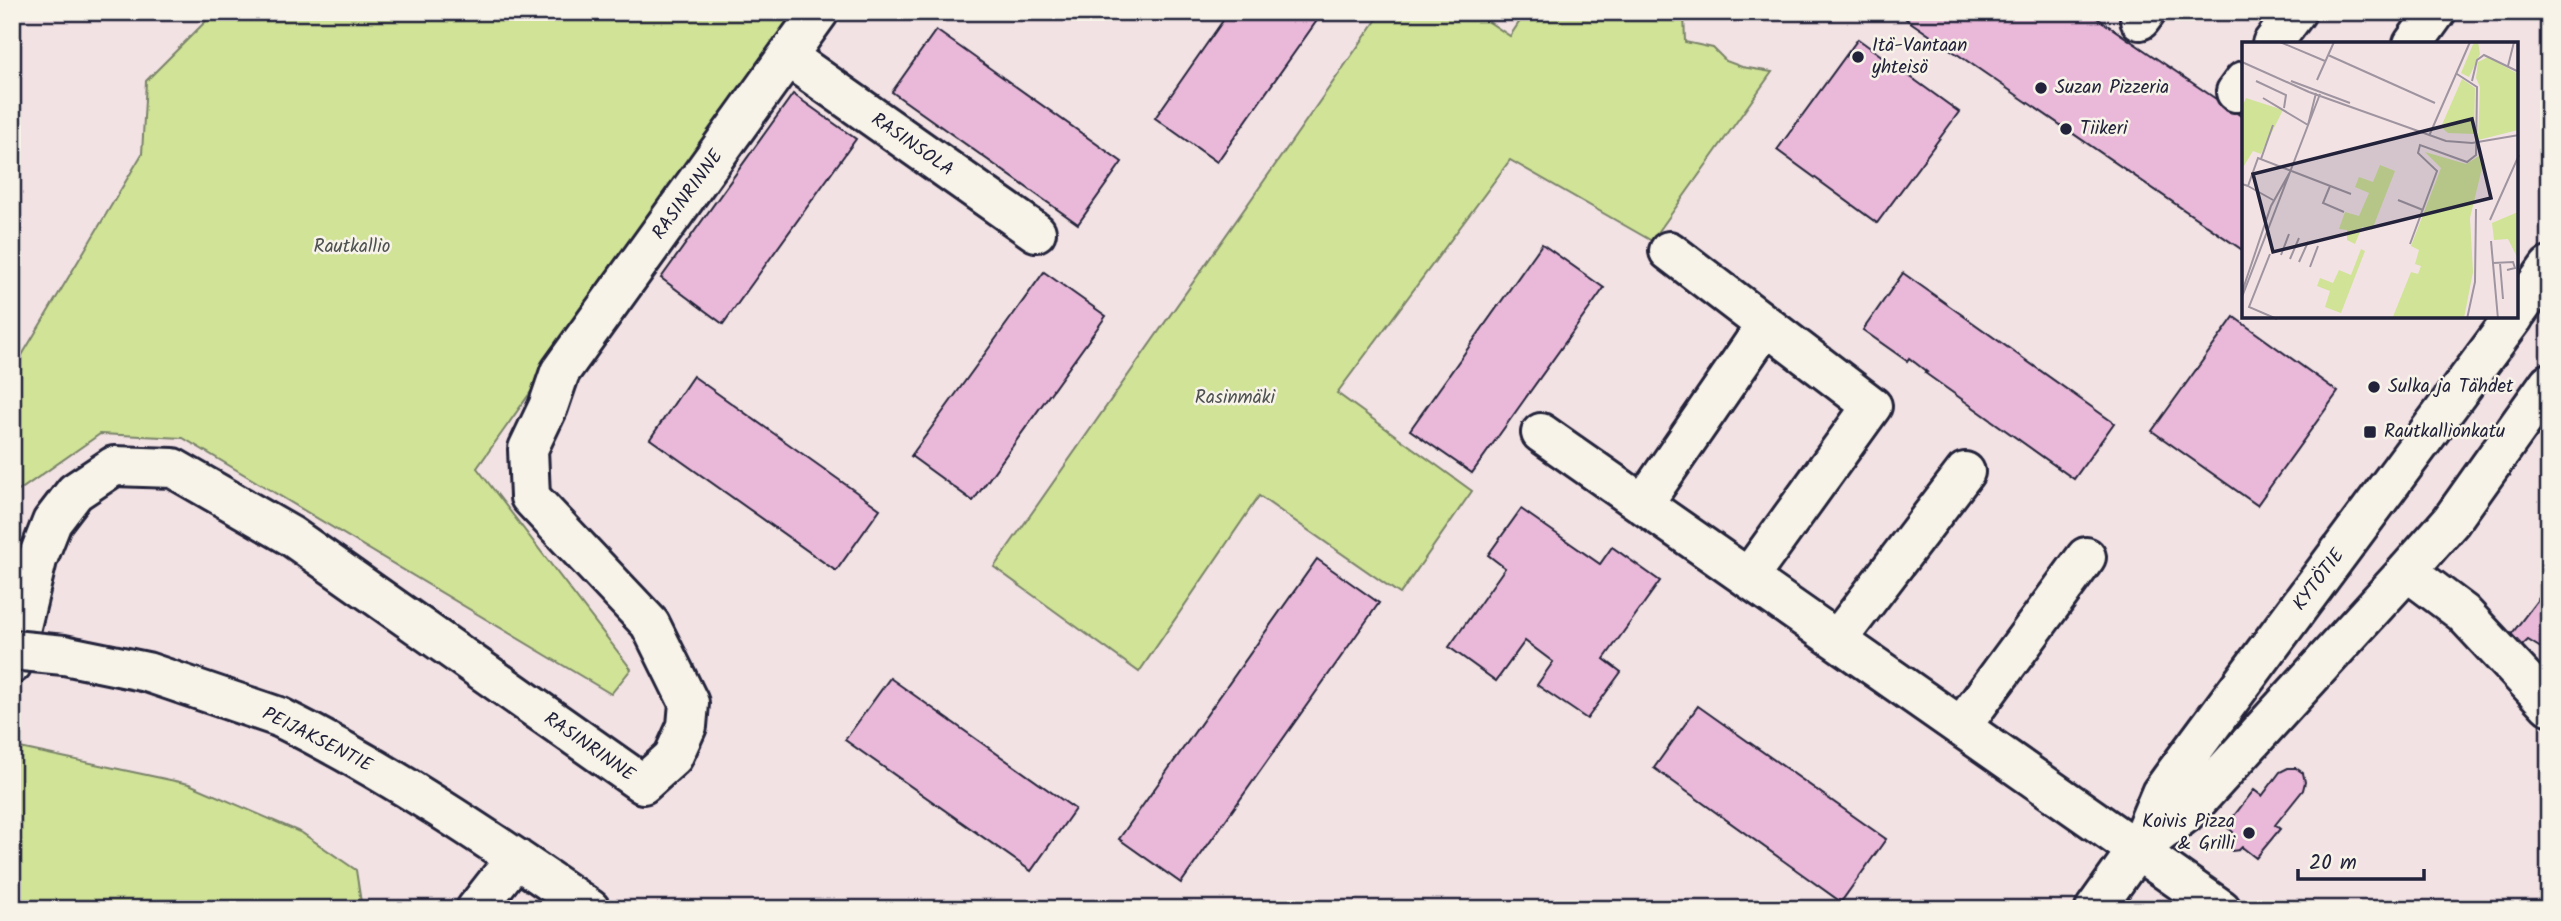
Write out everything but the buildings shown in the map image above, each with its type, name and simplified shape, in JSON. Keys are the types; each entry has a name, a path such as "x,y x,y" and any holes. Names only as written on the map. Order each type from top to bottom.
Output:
{"street":[{"name":"RASINRINNE","path":"12,664 37,560 52,522 75,492 114,466 173,468 290,536 643,785 673,757 687,726 689,703 650,624 530,497 528,449 560,372 819,12"},
{"path":"2274,42 2296,12"},
{"path":"2414,42 2436,12"},
{"name":"RASINSOLA","path":"788,57 1035,232"},
{"path":"1669,251 1872,406 1748,578"},
{"path":"2519,309 2549,267"},
{"name":"KYTÖTIE","path":"2095,909 2137,850 2161,793 2513,318"},
{"path":"1643,505 1766,325"},
{"name":"KYTÖTIE","path":"2137,850 2187,812 2407,571 2451,521 2549,383"},
{"path":"1541,433 2221,909"},
{"path":"1836,640 1965,472"},
{"path":"1961,727 2086,557"},
{"path":"2407,571 2463,613 2549,705"},
{"name":"PEIJAKSENTIE","path":"12,650 64,654 147,672 279,717 342,748 516,858 590,909"},
{"path":"476,909 516,858"}],"green space":[{"name":"Rautkallio","path":"215,12 800,12 477,468 631,669 611,694 183,438 100,434 17,492 12,485 12,372 142,154 146,81"},
{"name":"Rasinmäki","path":"1382,12 1474,12 1510,36 1526,12 1684,12 1685,42 1713,48 1726,61 1742,67 1772,72 1652,241 1510,160 1337,393 1472,491 1400,594 1259,496 1139,672 994,567"},
{"path":"20,748 189,784 302,833 356,870 362,909 12,909 12,777"}],"place":[{"name":"Itä-Vantaan yhteisö","path":"1858,57"},
{"name":"Suzan Pizzeria","path":"2041,88"},
{"name":"Tiikeri","path":"2066,129"},
{"name":"Sulka ja Tähdet","path":"2374,387"},
{"name":"Rautkallionkatu","path":"2370,432"},
{"name":"Koivis Pizza & Grilli","path":"2249,833"}]}
